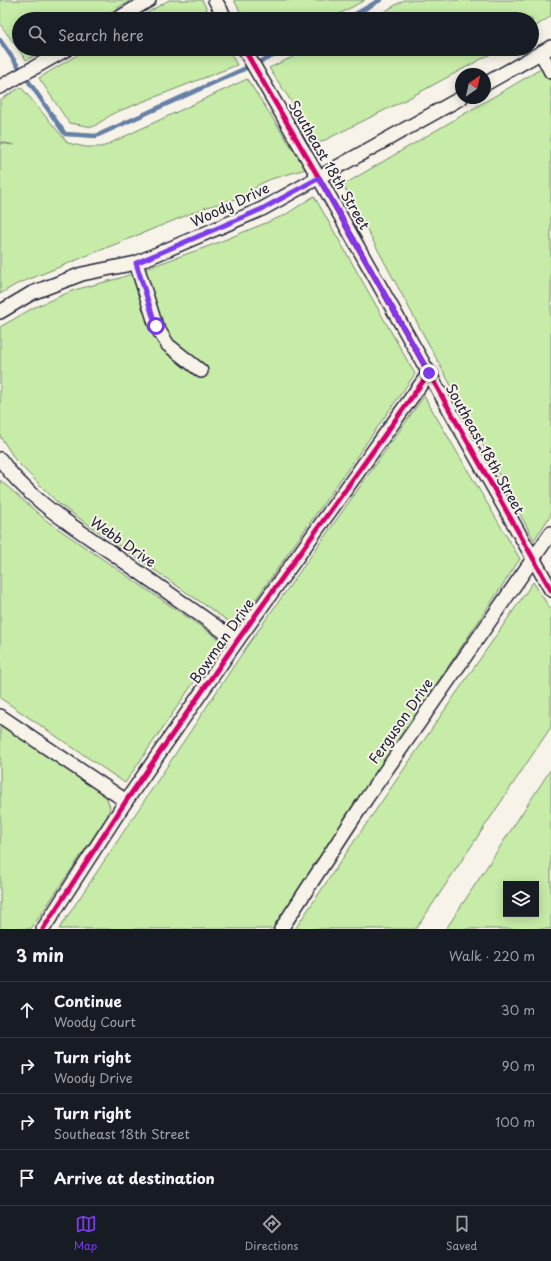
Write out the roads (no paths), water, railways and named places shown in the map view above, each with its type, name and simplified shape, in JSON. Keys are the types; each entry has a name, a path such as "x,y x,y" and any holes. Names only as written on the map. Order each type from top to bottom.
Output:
{"street":[{"path":"129,12 149,0"},
{"path":"215,0 222,12"},
{"path":"546,50 551,72"},
{"path":"0,87 54,56"},
{"name":"Southeast 18th Street","path":"248,56 319,178 551,590"},
{"path":"491,81 535,56"},
{"name":"Woody Drive","path":"0,312 32,293 82,274 136,263 262,209 455,101"},
{"path":"136,263 156,326 168,345 201,371"},
{"name":"Bowman Drive","path":"43,929 126,801 237,641 429,373"},
{"name":"Webb Drive","path":"0,459 9,473 62,519 237,641"},
{"name":"Ferguson Drive","path":"281,929 366,799 534,560 551,533"},
{"path":"0,716 126,801"}],"waterway":[{"path":"359,12 380,0"},
{"path":"0,40 65,134 96,136 273,56"}]}
